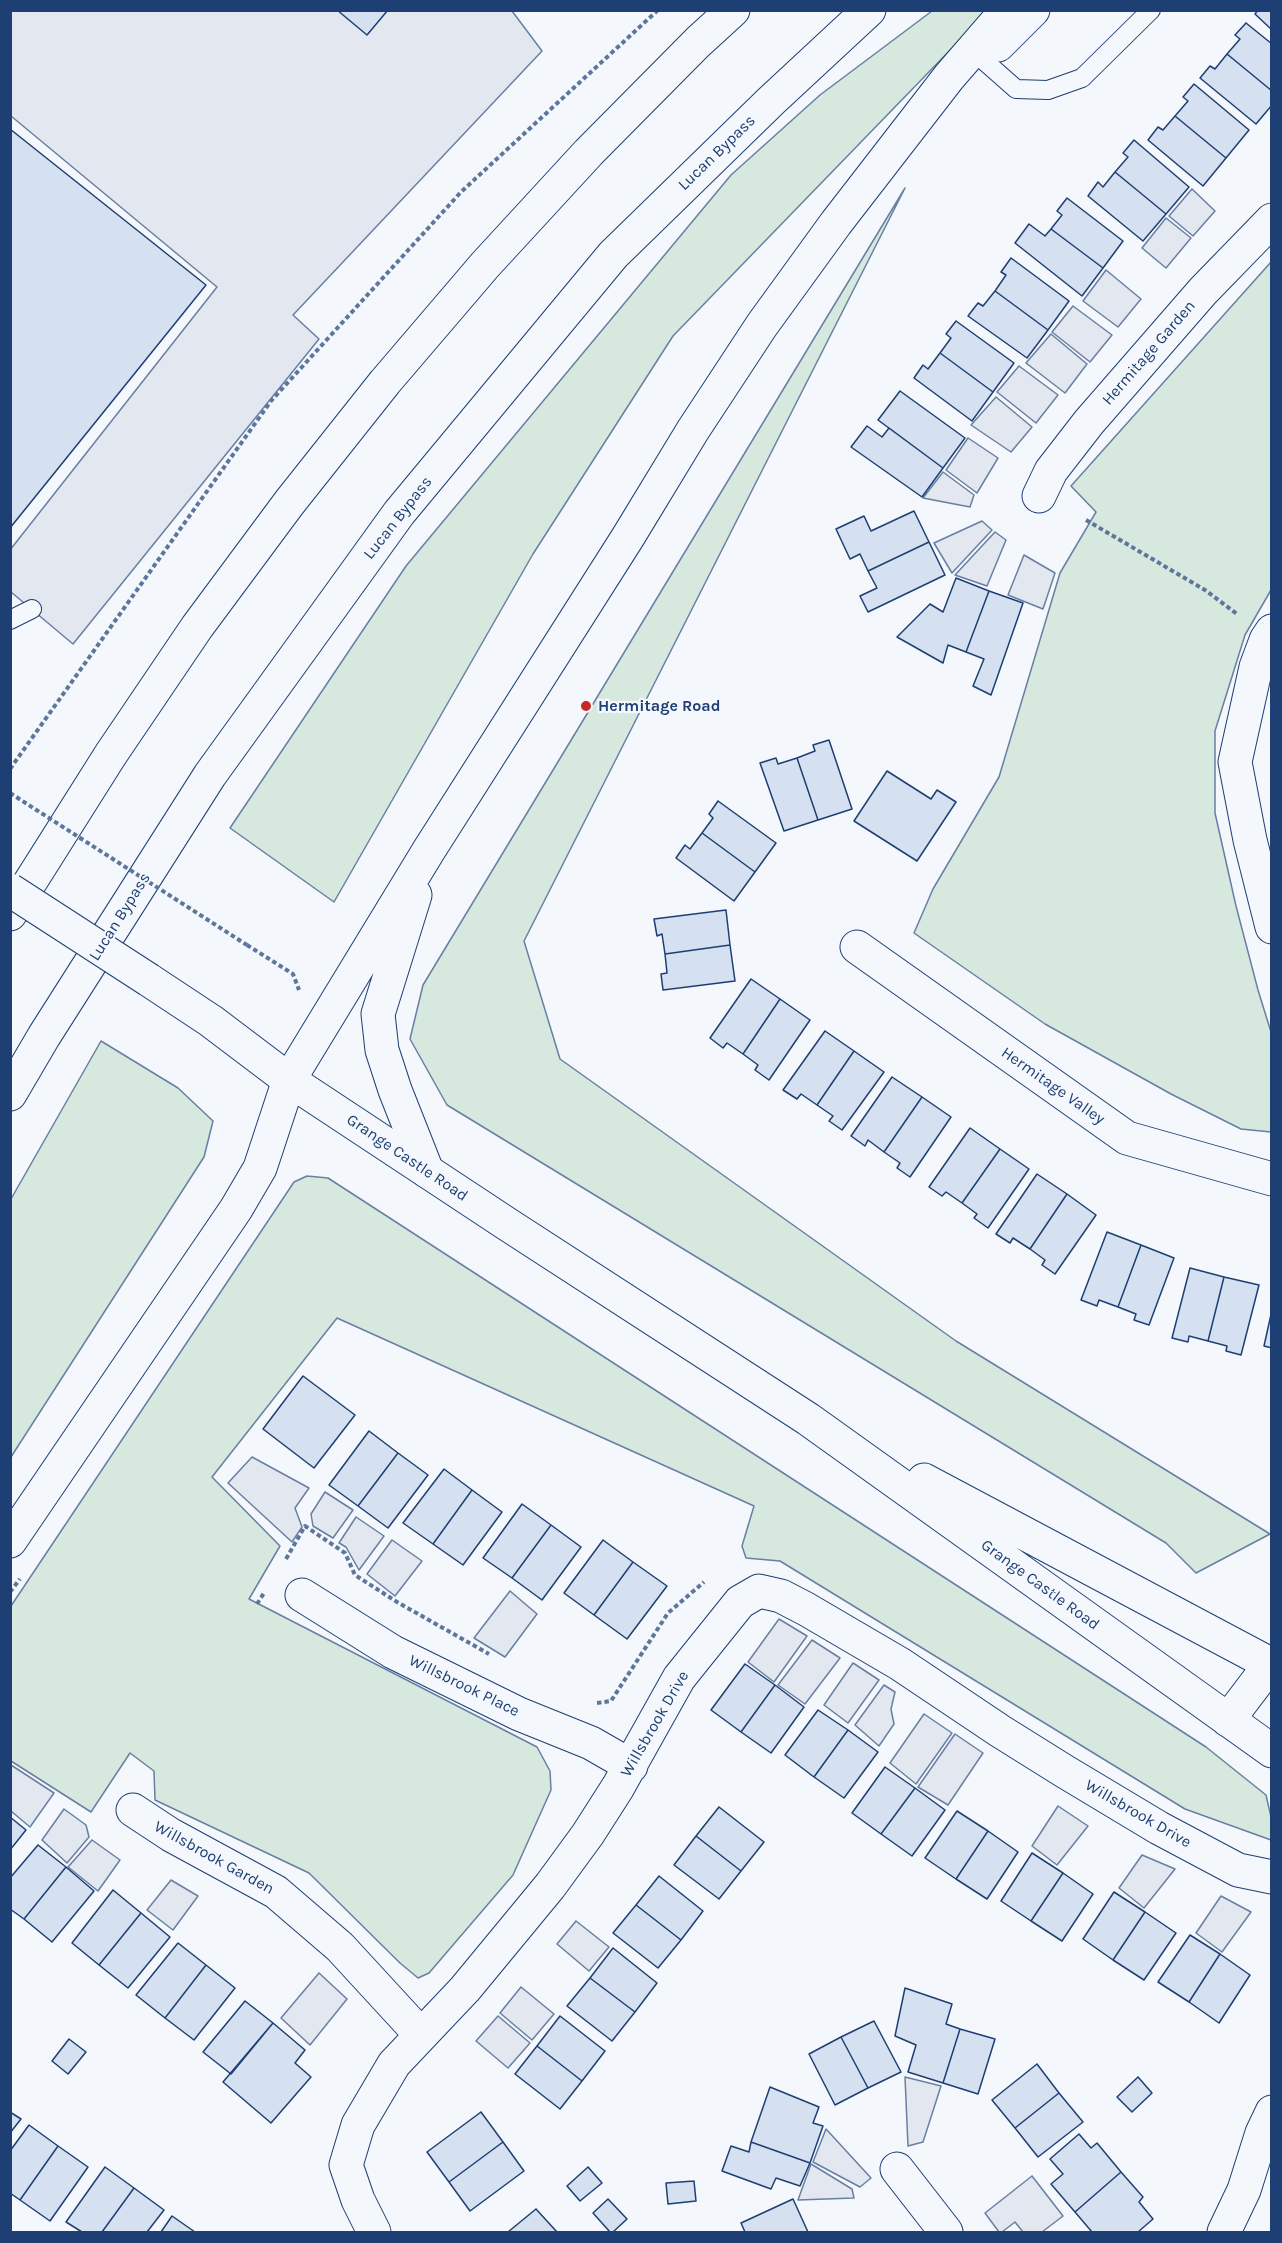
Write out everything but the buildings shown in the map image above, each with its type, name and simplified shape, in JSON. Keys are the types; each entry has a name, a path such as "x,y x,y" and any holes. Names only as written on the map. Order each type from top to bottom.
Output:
{"main road":[{"path":"10,914 111,754 197,627 289,503 370,401 485,265 589,152 733,10"},
{"name":"Lucan Bypass","path":"10,1094 44,1036 210,775 399,513 613,255 771,100 869,10"},
{"path":"10,1541 236,1209 260,1168 289,1080 429,850 628,537 693,430 756,335 836,223 949,77 1007,10"},
{"path":"913,123 1033,10"},
{"name":"Hermitage Garden","path":"1039,496 1051,471 1089,422 1203,291 1272,220"},
{"path":"1272,632 1266,640 1256,667 1235,762 1250,840 1272,927"},
{"path":"427,1171 382,1050 378,1014 429,850"},
{"name":"Grange Castle Road","path":"10,890 211,1021 289,1080 808,1419 1272,1750"},
{"name":"Hermitage Valley","path":"857,947 1127,1138 1272,1179"},
{"name":"Grange Castle Road","path":"808,1419 1271,1664"},
{"name":"Willsbrook Drive","path":"374,2232 358,2200 346,2165 358,2125 394,2064 465,1989 549,1886 588,1834 632,1766 679,1678 740,1602 759,1591 781,1596 900,1664 1064,1772 1152,1823 1238,1870 1272,1877"},
{"name":"Willsbrook Place","path":"302,1595 393,1652 519,1714 591,1743 632,1766"},
{"path":"1228,1720 1271,1664"},
{"name":"Willsbrook Garden","path":"133,1810 171,1835 276,1892 340,1947 421,2036"},
{"path":"1224,2232 1244,2190 1262,2133 1272,2112"},
{"path":"897,2169 946,2232"}],"lane":[{"path":"982,59 1016,89 1048,90 1082,78 1151,10"},
{"path":"10,620 32,609"}],"path":[{"path":"10,769 271,401 461,192 658,10"},
{"path":"1086,520 1205,590 1233,609 1240,617"},
{"path":"10,793 293,974"},
{"path":"283,1564 305,1526 345,1553 355,1575 397,1602 492,1655"},
{"path":"592,1704 611,1701 668,1613 711,1576"},
{"path":"257,1604 270,1584"}],"shaded area":[{"path":"11,11 512,11 542,51 293,315 319,339 73,644 11,592 10,550 217,287 11,116"},
{"path":"932,11 988,11 673,336 533,554 334,902 230,828 406,566 731,175 820,95"},
{"path":"905,188 524,941 560,1059 956,1341 1270,1534 1196,1573 1166,1543 447,1105 410,1039 423,985"},
{"path":"1192,189 1215,211 1193,236 1169,216"},
{"path":"1166,218 1191,238 1166,268 1142,248"},
{"path":"1271,262 1271,590 1245,635 1215,731 1215,813 1236,906 1271,1032 1271,1132 1241,1129 1171,1094 1045,1024 914,933 933,889 999,777 1060,573 1096,512 1071,486"},
{"path":"1106,270 1141,299 1118,327 1083,301"},
{"path":"1073,306 1112,335 1090,362 1052,332"},
{"path":"1051,334 1087,364 1065,393 1026,363"},
{"path":"1019,366 1058,395 1036,423 997,392"},
{"path":"996,397 1032,427 1011,452 971,425"},
{"path":"968,438 998,458 977,493 946,470"},
{"path":"943,472 974,495 970,507 923,498"},
{"path":"982,521 992,530 952,573 934,543"},
{"path":"995,532 1006,540 987,586 955,575"},
{"path":"1024,555 1055,573 1043,609 1008,595"},
{"path":"101,1041 178,1088 213,1121 204,1157 11,1457 11,1199"},
{"path":"307,1176 328,1178 1206,1747 1266,1795 1271,1817 1271,1840 1185,1809 780,1561 746,1558 742,1546 754,1506 337,1318 212,1477 280,1546 249,1599 537,1747 550,1771 551,1790 513,1875 429,1973 418,1978 309,1873 155,1800 154,1771 130,1753 91,1812 11,1761 11,1606 294,1182"},
{"path":"252,1457 309,1488 295,1508 302,1527 292,1542 228,1483"},
{"path":"325,1492 353,1510 333,1538 313,1526 311,1514"},
{"path":"356,1517 384,1536 359,1570 346,1547 339,1543"},
{"path":"392,1540 422,1561 395,1596 367,1574"},
{"path":"510,1591 537,1614 505,1657 474,1638"},
{"path":"779,1619 807,1636 774,1682 748,1662"},
{"path":"812,1640 840,1658 805,1704 778,1685"},
{"path":"853,1663 879,1680 848,1723 824,1705"},
{"path":"884,1685 895,1692 891,1709 894,1724 879,1746 855,1725"},
{"path":"924,1714 952,1733 916,1784 890,1763"},
{"path":"955,1734 983,1753 948,1805 918,1787"},
{"path":"11,1765 54,1793 30,1827 11,1811"},
{"path":"1058,1806 1088,1826 1057,1865 1032,1846"},
{"path":"64,1809 86,1825 89,1837 67,1863 42,1840"},
{"path":"92,1840 120,1860 98,1891 68,1867"},
{"path":"1142,1855 1175,1869 1144,1908 1119,1888"},
{"path":"171,1880 198,1896 173,1930 147,1910"},
{"path":"1221,1896 1251,1912 1222,1952 1196,1933"},
{"path":"576,1921 609,1947 589,1971 557,1944"},
{"path":"319,1973 347,1999 310,2045 281,2018"},
{"path":"521,1987 554,2014 532,2040 500,2013"},
{"path":"498,2016 530,2043 508,2068 476,2041"},
{"path":"905,2077 941,2086 923,2142 908,2146"},
{"path":"826,2129 871,2178 860,2187 813,2162"},
{"path":"811,2164 852,2189 854,2198 798,2200"},
{"path":"1032,2176 1063,2216 1042,2232 1023,2232 1015,2222 999,2232 985,2213"}],"place":[{"name":"Hermitage Road","path":"586,706"}]}
